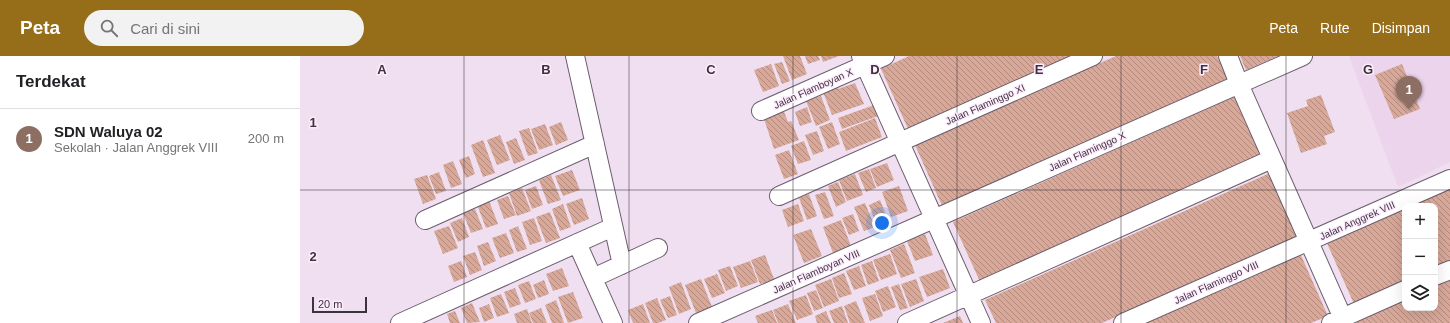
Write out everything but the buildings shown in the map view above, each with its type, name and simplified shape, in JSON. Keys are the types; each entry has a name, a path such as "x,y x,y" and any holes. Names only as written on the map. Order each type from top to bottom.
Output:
{"street":[{"path":"575,56 622,265"},
{"name":"Jalan Flamboyan X","path":"761,111 863,60 885,56"},
{"name":"Jalan Flaminggo XI","path":"779,196 1093,56"},
{"path":"1228,56 1309,241 1339,321 1402,291"},
{"name":"Jalan Flaminggo X","path":"934,219 1303,56"},
{"path":"863,60 981,323"},
{"path":"425,220 595,144"},
{"path":"907,323 1272,159"},
{"name":"Jalan Anggrek VIII","path":"1309,241 1450,179"},
{"name":"Jalan Flamboyan VIII","path":"698,323 934,219"},
{"path":"400,323 614,227"},
{"name":"Jalan Flaminggo VIII","path":"1123,323 1309,241"},
{"path":"577,243 593,278 610,322"},
{"path":"593,278 658,248"},
{"path":"1438,275 1450,270"}],"shaded area":[{"path":"1349,56 1450,56 1450,162 1398,187"}],"place":[{"name":"SDN Waluya 02","path":"1409,109"}]}
